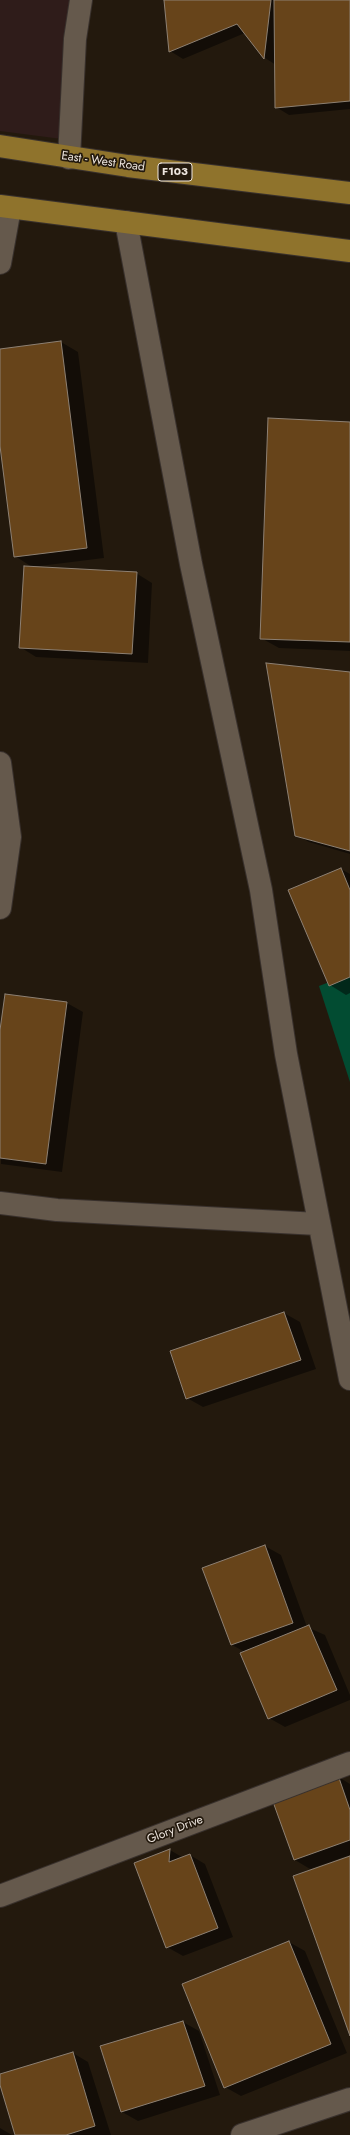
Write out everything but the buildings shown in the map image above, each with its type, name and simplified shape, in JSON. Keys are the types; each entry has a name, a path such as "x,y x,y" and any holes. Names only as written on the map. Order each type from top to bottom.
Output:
{"main road":[{"name":"East - West Road","path":"0,146 68,158 350,193"},
{"path":"5,207 350,251"}],"street":[{"path":"68,158 75,39 81,0"},
{"path":"0,262 5,207"},
{"path":"126,222 191,564 261,890 286,1054 318,1224 350,1379"},
{"path":"0,763 10,837 1,897"},
{"path":"0,1203 57,1210 318,1224"},
{"name":"Glory Drive","path":"0,1896 350,1764"},
{"path":"242,2135 350,2099"}],"shaded area":[{"path":"0,0 70,0 62,139 0,131"}],"green space":[{"path":"350,974 350,1082 319,986"}]}
